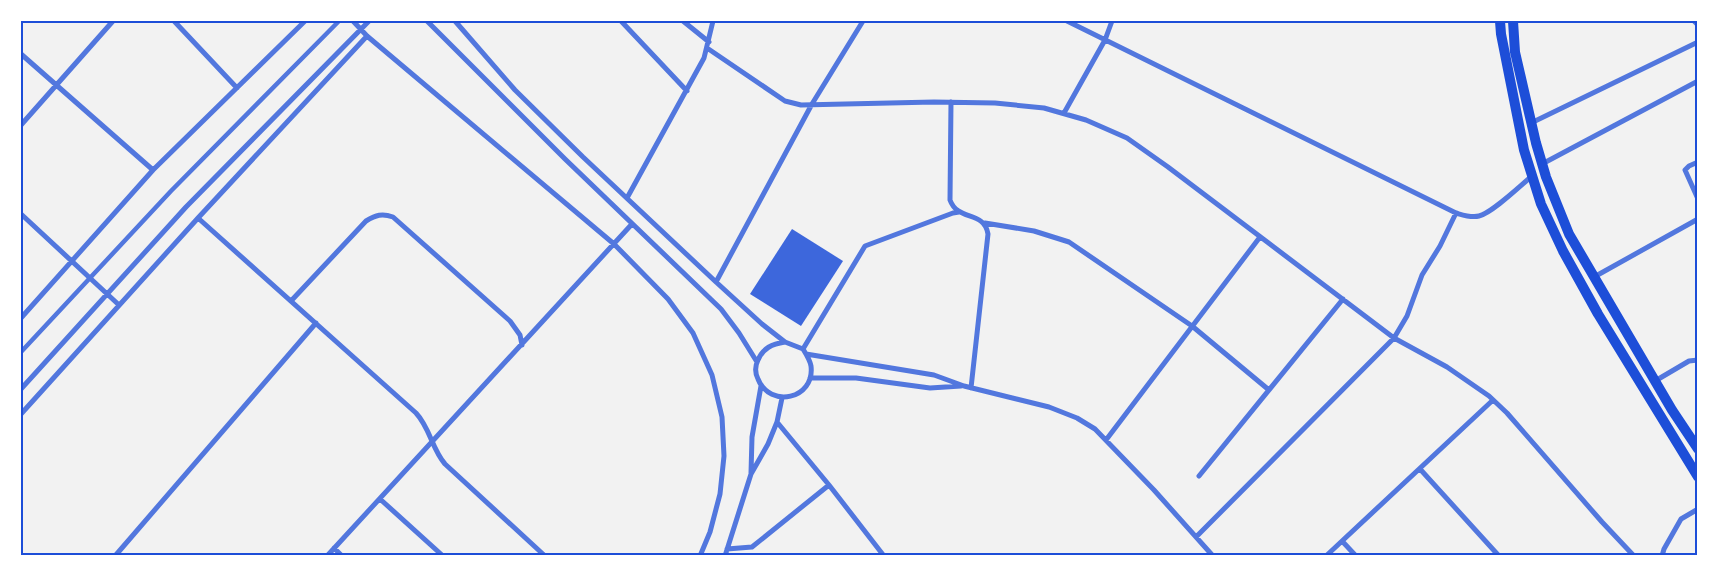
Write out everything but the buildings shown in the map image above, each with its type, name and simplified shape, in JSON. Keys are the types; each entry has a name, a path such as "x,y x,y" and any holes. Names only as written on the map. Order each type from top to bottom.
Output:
{"main road":[{"path":"1500,21 1512,94 1524,150 1541,204 1563,251 1598,314 1698,477"},
{"path":"1513,21 1515,52 1531,124 1542,164 1569,234 1655,381 1698,449"}],"street":[{"path":"21,125 113,21"},
{"path":"174,21 237,88"},
{"path":"21,318 153,170 305,21"},
{"path":"21,352 171,190 338,21"},
{"path":"353,21 367,36 614,244 668,299 693,333 712,375 722,418 724,456 720,494 710,532 700,556"},
{"path":"21,389 186,207 369,21"},
{"path":"427,21 721,310 739,333 757,362"},
{"path":"455,21 515,90 716,282 762,324 785,342 805,351 934,375 964,386 1049,407 1077,418 1096,429 1213,556"},
{"path":"621,21 687,91"},
{"path":"683,21 709,42"},
{"path":"627,198 704,58 713,21"},
{"path":"716,282 812,104 864,21"},
{"path":"1067,21 1456,213 1468,217 1480,216 1489,211 1532,176"},
{"path":"1064,113 1105,40 1112,21"},
{"path":"1694,21 1698,25"},
{"path":"21,414 198,218 367,36"},
{"path":"1531,124 1698,42"},
{"path":"707,48 786,100 801,105 995,103 1034,107 1064,113 1086,120 1127,138 1394,338 1469,380 1493,400 1634,556"},
{"path":"21,54 153,170"},
{"path":"1542,164 1698,81"},
{"path":"952,102 950,200 952,207 985,223 1034,231 1069,242 1192,326 1268,390"},
{"path":"1698,162 1685,170 1698,199"},
{"path":"805,351 865,246 960,212"},
{"path":"1196,537 1394,338 1407,316 1422,275 1440,246 1456,213"},
{"path":"21,214 73,260 119,306"},
{"path":"291,301 366,221 378,214 385,214 393,218 510,321 520,335 522,345"},
{"path":"198,218 422,419 432,443 445,464 546,556"},
{"path":"1594,277 1698,219"},
{"path":"972,388 988,234 985,223"},
{"path":"327,556 632,224"},
{"path":"1106,440 1260,237"},
{"path":"1199,476 1343,299"},
{"path":"115,556 316,323"},
{"path":"785,342 773,344 763,351 757,362 756,374 761,386 770,394 782,398 794,396 804,388 810,378 811,365 805,351"},
{"path":"1655,381 1689,361 1698,360"},
{"path":"810,378 856,378 930,388 964,386"},
{"path":"752,474 752,437 761,386"},
{"path":"725,556 752,474 777,422 782,398"},
{"path":"1326,556 1493,400"},
{"path":"777,422 829,484 884,556"},
{"path":"1420,469 1500,556"},
{"path":"727,549 752,547 829,484"},
{"path":"380,499 443,556"},
{"path":"1662,556 1681,520 1698,509"},
{"path":"1342,541 1356,556"},
{"path":"334,548 342,556"}]}
